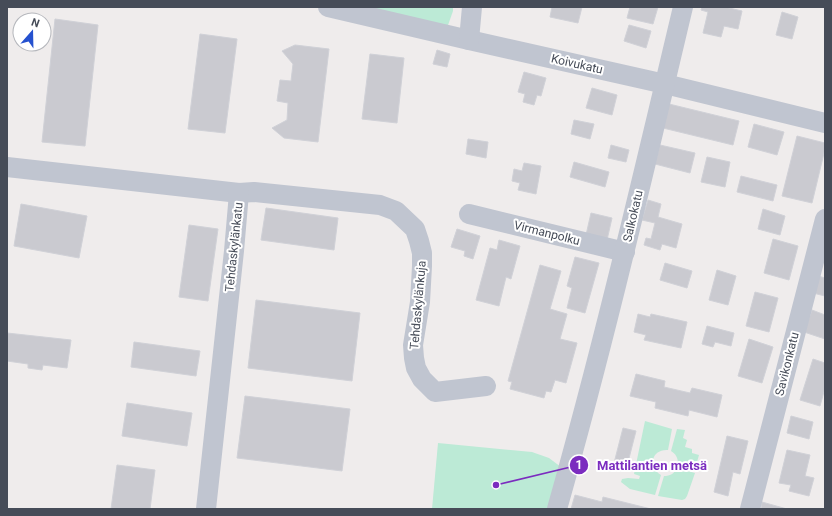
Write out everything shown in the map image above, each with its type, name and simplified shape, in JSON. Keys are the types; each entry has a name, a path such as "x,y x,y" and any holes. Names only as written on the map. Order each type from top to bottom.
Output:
{"street":[{"name":"Koivukatu","path":"328,7 352,10 469,40 665,84 825,123"},
{"path":"469,40 472,7"},
{"name":"Salkokatu","path":"557,509 581,425 625,252 683,7"},
{"name":"Tehdaskylänkatu","path":"7,167 240,194 206,509"},
{"name":"Tehdaskylänkuja","path":"240,194 254,192 380,205 396,211 415,229 422,253 420,302 414,345 416,368 422,379 435,392 486,386"},
{"name":"Virmanpolku","path":"469,214 625,252"},
{"name":"Savikonkatu","path":"750,509 825,219"}],"green space":[{"path":"367,7 453,7 453,11 447,28"},
{"path":"645,421 672,429 668,450 658,452 653,459 654,468 661,475 655,495 630,489 621,482 622,479 628,478 639,479 640,476 634,474"},
{"path":"677,429 685,430 683,438 687,440 685,447 692,449 692,453 699,455 695,469 678,464 676,456 671,451"},
{"path":"438,443 532,452 549,458 561,467 551,509 432,509"},
{"path":"677,468 695,473 685,499 682,500 658,496 664,476 672,474"}],"building":[{"path":"552,7 582,7 578,23 550,17"},
{"path":"630,7 658,7 653,24 627,18"},
{"path":"702,7 725,7 742,11 738,29 724,26 721,37 703,33 708,12 701,10"},
{"path":"782,12 798,17 792,39 776,35"},
{"path":"55,19 98,25 85,146 42,142"},
{"path":"629,25 651,31 646,48 624,41"},
{"path":"200,34 237,39 225,133 188,129"},
{"path":"295,45 329,49 318,142 284,138 272,128 287,120 288,103 277,101 280,80 291,81 293,64 282,51"},
{"path":"437,50 450,54 447,67 433,64"},
{"path":"370,54 404,58 397,123 362,119"},
{"path":"524,72 546,78 541,96 537,95 534,105 523,102 525,94 518,92"},
{"path":"592,88 617,95 612,115 586,108"},
{"path":"669,104 739,121 733,145 663,128"},
{"path":"574,120 594,124 590,139 571,134"},
{"path":"754,124 784,132 777,155 748,147"},
{"path":"797,136 825,143 825,149 812,203 782,196"},
{"path":"468,139 488,142 486,158 466,154"},
{"path":"611,145 629,150 626,162 608,158"},
{"path":"660,145 695,153 690,173 655,164"},
{"path":"707,157 730,162 725,187 701,182"},
{"path":"574,162 609,172 605,187 570,177"},
{"path":"524,163 541,166 536,194 518,190 520,183 512,181 514,169 522,171"},
{"path":"741,176 777,185 773,201 737,192"},
{"path":"648,200 661,204 658,217 682,224 676,248 662,244 660,250 644,245 646,238 651,239 655,223 642,220"},
{"path":"21,204 87,216 79,258 14,246"},
{"path":"266,208 338,218 334,250 261,240"},
{"path":"763,209 785,216 780,235 758,229"},
{"path":"591,213 612,218 607,240 586,235"},
{"path":"189,225 218,229 208,301 179,297"},
{"path":"457,229 480,236 473,259 464,256 465,251 451,247"},
{"path":"773,239 798,246 789,280 764,273"},
{"path":"499,240 520,246 511,279 506,277 499,306 476,300 490,248 497,250"},
{"path":"575,257 599,263 585,313 567,308 572,288 567,286"},
{"path":"665,263 692,271 687,288 660,280"},
{"path":"540,265 561,271 550,309 567,314 560,339 577,343 566,383 555,380 551,392 546,391 544,398 510,389 512,382 508,381"},
{"path":"717,270 736,276 728,305 709,300"},
{"path":"818,276 825,278 825,296 813,293"},
{"path":"755,292 778,298 769,332 746,326"},
{"path":"256,300 360,313 352,381 248,368"},
{"path":"812,310 825,315 825,339 804,332"},
{"path":"638,314 650,317 651,314 687,322 681,348 644,340 646,335 634,332"},
{"path":"707,326 734,333 731,346 715,342 713,347 702,344"},
{"path":"7,333 71,340 67,368 43,365 42,370 28,368 28,364 7,361"},
{"path":"749,339 773,347 762,383 738,376"},
{"path":"134,342 200,351 196,376 131,367"},
{"path":"813,359 825,363 825,388 820,406 800,400"},
{"path":"636,374 665,381 664,387 690,393 692,388 722,395 717,417 689,410 688,416 655,408 656,402 630,396"},
{"path":"245,396 350,409 342,471 237,458"},
{"path":"127,403 192,413 187,446 122,436"},
{"path":"791,416 813,422 809,439 787,433"},
{"path":"623,428 636,431 626,470 613,467"},
{"path":"727,436 748,441 740,474 733,472 728,496 714,492"},
{"path":"787,450 810,455 805,476 814,478 809,496 789,491 791,485 779,483"},
{"path":"117,465 155,470 150,509 111,509"},
{"path":"575,495 602,502 603,497 651,509 571,509"},
{"path":"762,502 787,509 761,509"}],"place":[{"name":"Mattilantien metsä","path":"496,485"}]}
